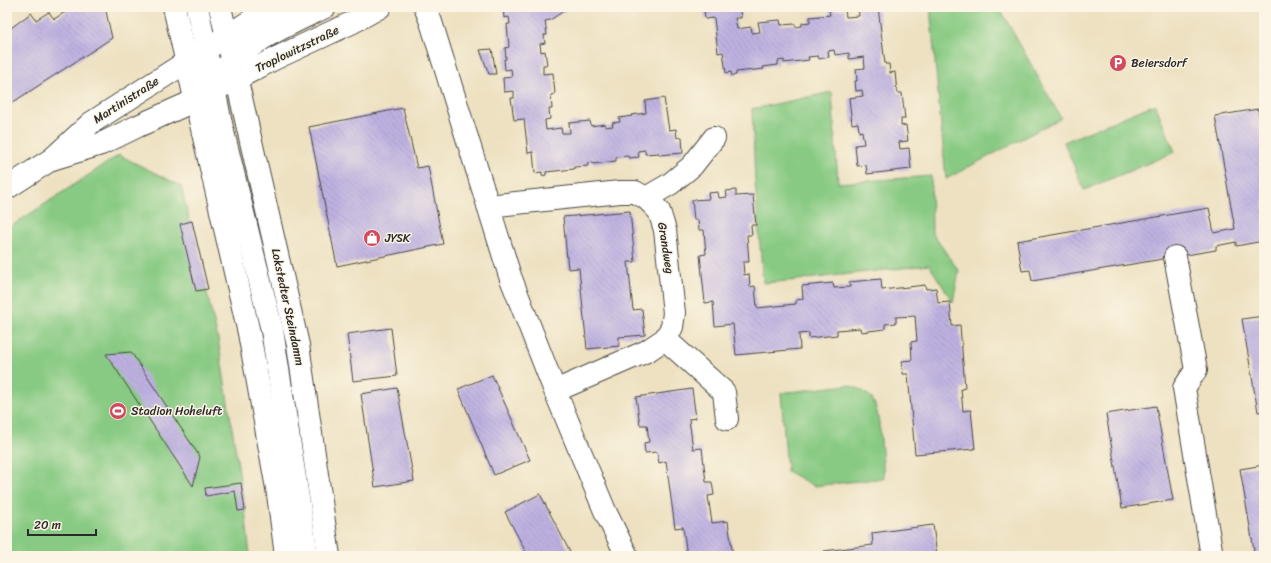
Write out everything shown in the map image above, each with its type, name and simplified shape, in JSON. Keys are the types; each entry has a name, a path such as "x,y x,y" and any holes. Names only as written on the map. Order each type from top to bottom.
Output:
{"street":[{"path":"174,7 189,71 208,91 222,128 272,330 307,556"},
{"path":"197,7 206,49 208,91 278,494 286,556"},
{"name":"Lokstedter Steindamm","path":"220,7 298,345 329,556"},
{"path":"206,49 258,16 279,7"},
{"path":"208,91 234,70 266,36 324,7"},
{"name":"Troplowitzstraße","path":"234,70 274,59 351,23 380,7"},
{"path":"425,7 431,22 510,276 605,512 627,556"},
{"name":"Martinistraße","path":"7,188 52,160 91,123 189,71 206,49"},
{"name":"Martinistraße","path":"52,160 101,144 208,91"},
{"path":"646,198 670,184 692,166 714,138"},
{"name":"Grandweg","path":"488,206 620,192 635,192 646,198 659,211 665,230 674,313 672,327 665,339"},
{"path":"1175,257 1196,370 1184,388 1212,556"},
{"path":"555,391 646,351 665,339 724,392 726,419"}],"green space":[{"path":"930,7 999,7 1061,118 946,179"},
{"path":"832,92 838,183 931,176 932,233 959,271 953,302 929,265 763,283 755,183 752,109"},
{"path":"1155,104 1175,152 1084,190 1064,142"},
{"name":"Stadion Hoheluft","path":"119,155 181,186 218,339 245,510 250,556 7,556 7,229"},
{"path":"848,385 867,394 875,405 881,436 884,478 814,486 787,471 781,393"}],"building":[{"path":"66,7 105,7 112,38 7,106 7,31 31,13 36,20 49,12 54,19 67,11"},
{"path":"503,7 570,7 550,20 545,21 547,35 544,35 545,43 540,44 541,52 545,51 547,65 543,65 543,74 553,73 555,94 551,95 552,109 549,109 550,119 545,120 546,130 561,128 562,133 570,133 569,123 590,121 591,126 605,124 605,127 613,126 612,123 620,122 619,118 646,113 645,101 664,98 669,130 676,129 677,138 682,137 683,153 659,155 659,153 645,154 645,150 638,151 639,157 616,157 616,161 593,164 593,162 587,163 588,166 546,172 546,175 542,176 542,172 535,173 533,152 528,153 524,119 514,120 511,98 514,98 514,91 504,92 503,78 512,77 511,69 505,70 505,48 509,47 507,24 510,24 509,17 504,18"},
{"path":"704,7 742,7 740,10 741,18 735,18 737,29 751,27 752,33 760,32 758,22 780,20 781,25 795,24 796,27 802,26 802,23 810,22 810,17 830,15 829,10 845,9 846,17 859,16 858,7 878,7 885,64 889,64 890,73 895,72 897,93 902,93 905,119 901,119 901,126 906,125 908,141 899,142 900,149 909,148 911,169 867,174 866,165 857,166 855,145 864,144 862,131 859,132 858,123 852,124 849,98 863,96 862,90 856,91 855,81 857,81 856,69 865,68 864,57 849,59 849,53 835,55 834,50 828,51 829,57 819,59 818,56 808,57 809,60 784,63 784,60 778,61 778,65 763,67 764,69 736,72 736,75 732,76 731,72 726,73 723,52 718,53 714,18 705,19"},
{"path":"492,49 496,74 489,74 480,50"},
{"path":"403,108 417,168 428,166 443,244 337,266 309,127"},
{"path":"1258,109 1264,145 1264,241 1236,246 1236,242 1216,246 1216,250 1032,281 1030,270 1022,271 1017,241 1209,208 1214,233 1235,229 1215,116"},
{"path":"736,190 736,196 753,195 756,225 751,225 752,235 747,235 749,262 743,262 744,275 749,274 750,287 755,286 757,308 796,304 796,300 803,299 802,286 833,283 834,288 850,287 849,282 881,279 882,290 925,285 926,289 936,288 938,303 950,302 952,326 960,325 965,388 961,389 963,411 971,410 975,449 915,454 908,374 903,374 902,361 912,360 911,342 917,341 915,316 896,317 896,323 885,324 885,329 861,332 860,328 837,330 837,335 809,338 809,333 799,334 800,349 736,355 733,324 715,326 713,302 705,303 700,255 706,254 704,230 699,230 698,220 694,220 692,200 709,199 708,193 718,192 719,198 727,197 726,191"},
{"path":"630,211 635,262 628,262 633,310 642,309 645,335 619,337 619,346 587,349 579,268 568,269 563,217"},
{"path":"192,221 208,289 196,291 180,224"},
{"path":"1264,316 1264,411 1258,412 1242,319"},
{"path":"391,328 397,376 353,381 347,334"},
{"path":"131,352 200,457 193,486 106,354"},
{"path":"492,375 530,460 494,475 458,389"},
{"path":"397,388 414,481 375,487 361,394"},
{"path":"692,389 696,418 689,419 693,449 702,448 706,482 712,482 714,495 708,496 712,523 728,521 733,556 687,556 683,527 675,528 666,461 659,463 657,452 645,453 644,443 649,442 647,425 640,425 636,397"},
{"path":"1156,406 1173,500 1122,508 1106,414"},
{"path":"1264,465 1264,556 1255,556 1240,469"},
{"path":"241,483 245,510 238,511 235,491 206,496 205,488"},
{"path":"540,494 572,556 528,556 505,512"},
{"path":"933,525 937,556 825,556 824,551 873,545 872,533"}],"place":[{"name":"Beiersdorf","path":"1118,63"},
{"name":"JYSK","path":"372,238"},
{"name":"Stadion Hoheluft","path":"118,411"}]}
